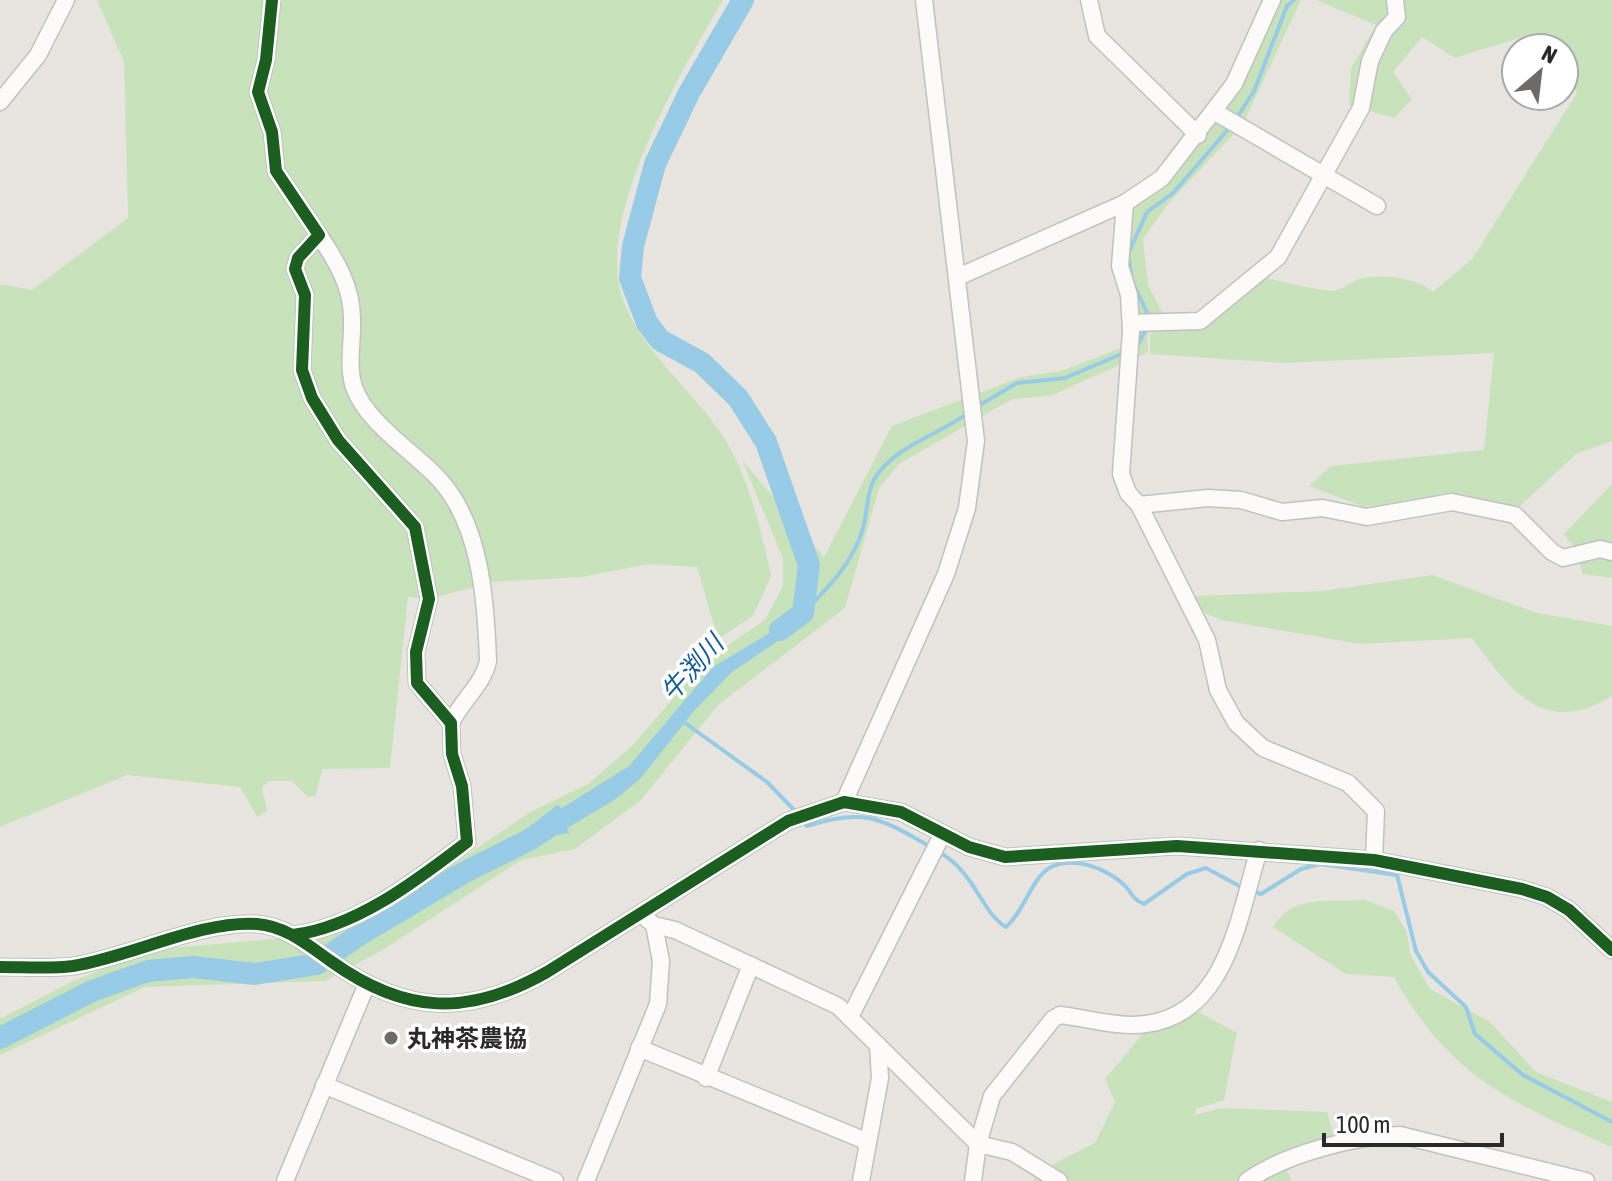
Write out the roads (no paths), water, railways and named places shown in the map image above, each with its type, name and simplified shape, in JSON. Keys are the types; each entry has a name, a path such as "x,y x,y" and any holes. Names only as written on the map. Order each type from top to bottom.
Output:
{"street":[{"path":"0,102 38,55 66,0"},
{"path":"272,0 266,60 258,92 272,132 276,171 340,268 349,292 354,388 369,412 440,479 459,511 481,573 486,600 485,674 461,703 451,723 452,754 462,786 467,842 351,918 326,929 293,935"},
{"path":"844,802 946,574 967,508 976,441 924,0"},
{"path":"1089,0 1097,36 1198,135"},
{"path":"958,277 1125,203 1162,178 1215,112 1250,55 1272,0"},
{"path":"1131,323 1200,321 1278,257 1361,108 1377,47 1397,17 1395,0"},
{"path":"1215,112 1241,130 1377,206"},
{"path":"1125,203 1120,266 1129,295 1131,323 1121,474 1128,493 1139,505 1207,640 1218,690 1236,723 1263,748 1348,783 1376,811 1374,860"},
{"path":"319,235 298,258 295,269 305,295 302,370 312,398 338,440 415,527 429,599 416,652 417,683 451,723"},
{"path":"1139,505 1208,498 1241,500 1282,512 1322,508 1367,517 1452,502 1515,515 1552,552 1563,558 1600,549 1612,552"},
{"path":"0,967 72,966 226,925 259,924 293,935 366,986 397,999 424,1003 486,998 517,989 647,920 702,872 788,821 844,802 901,812 987,855 1005,857 1177,846 1374,860 1522,889 1547,897 1569,910 1612,950"},
{"path":"851,1015 942,835"},
{"path":"973,1181 978,1144 992,1096 1053,1019 1060,1015 1145,1025 1176,1015 1210,989 1229,947 1259,850"},
{"path":"647,920 751,965 851,1015 978,1144 1012,1152 1059,1181"},
{"path":"586,1181 662,987 661,961 647,920"},
{"path":"706,1078 751,965"},
{"path":"285,1181 366,986"},
{"path":"861,1181 880,1078 878,1045"},
{"path":"639,1048 866,1141"},
{"path":"324,1085 555,1181"},
{"path":"1247,1181 1272,1164 1371,1136 1400,1135 1559,1178 1586,1181"}],"water":[{"path":"803,613 784,637 732,672 694,711 640,779 613,801 567,828 569,833 529,840 534,830 532,825 557,805 562,808 629,766 713,667"}],"waterway":[{"name":"牛渕川","path":"743,0 689,93 655,164 633,246 630,278 647,323 660,340 702,363 738,398 766,442 809,565 803,613 780,630"},
{"path":"1236,119 1254,91 1287,6 1294,0"},
{"path":"1149,317 1132,281 1128,254 1147,212 1173,193 1231,126"},
{"path":"1137,346 1148,326"},
{"path":"978,406 1017,383 1065,378 1126,352"},
{"path":"803,613 830,585 853,552 863,528 869,494 877,475 896,456 968,413"},
{"path":"681,720 767,782 798,814"},
{"path":"803,821 807,826 844,817 872,819 899,829 931,847"},
{"name":"牛渕川","path":"0,1038 92,991 148,971 193,967 255,974 317,964 359,935 465,872 529,840 553,824"},
{"path":"939,852 961,870 990,912 1006,927 1046,870 1067,863 1102,870 1122,883 1136,900 1144,904 1187,874 1206,868 1243,888"},
{"path":"1251,891 1261,894 1301,869 1320,864 1397,875 1416,951 1428,972 1466,1007 1475,1034 1523,1075 1612,1122"}],"place":[{"name":"丸神茶農協","path":"391,1038"}]}
